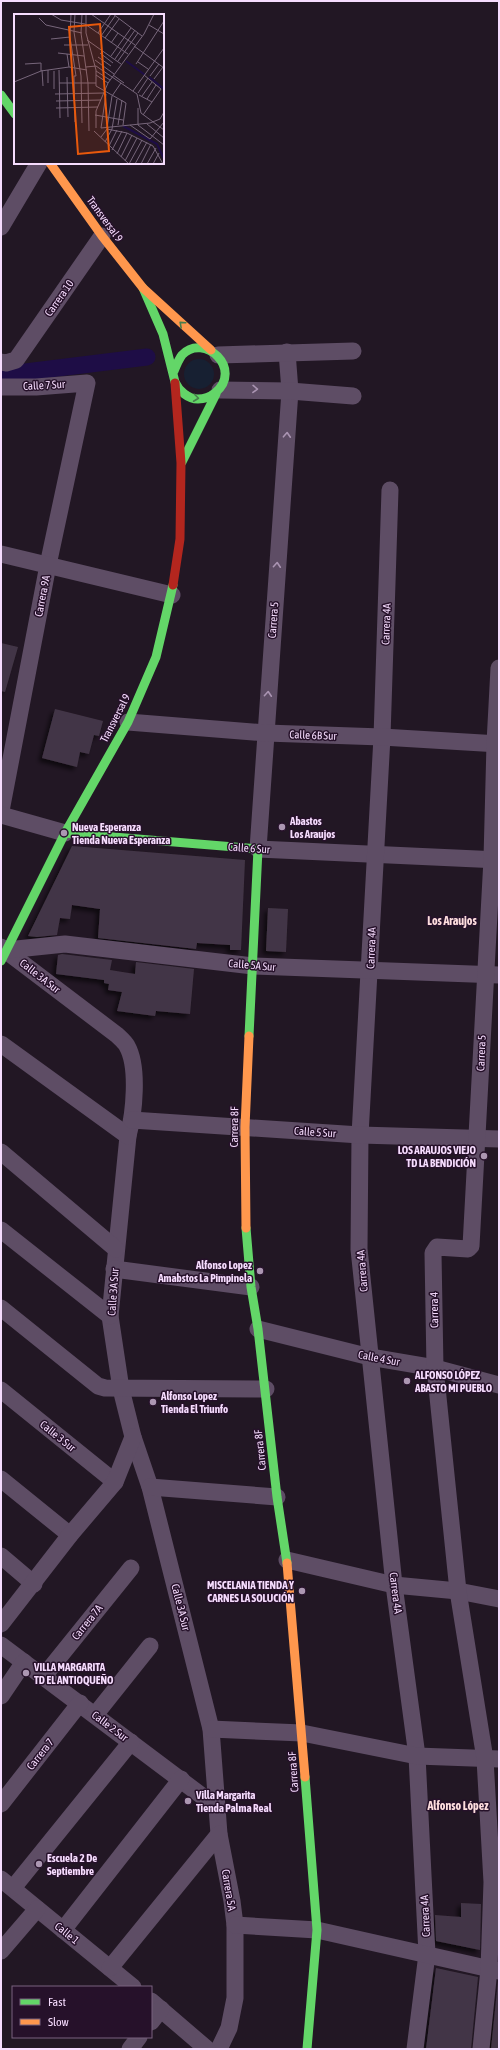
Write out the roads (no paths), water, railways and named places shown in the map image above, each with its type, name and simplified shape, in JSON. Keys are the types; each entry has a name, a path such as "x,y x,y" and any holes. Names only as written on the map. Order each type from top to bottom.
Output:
{"street":[{"path":"1,95 14,113"},
{"path":"1,227 38,164"},
{"name":"Transversal 9","path":"51,164 102,236 142,288 215,352"},
{"name":"Carrera 10","path":"5,376 102,236"},
{"name":"Transversal 9","path":"142,288 165,339 174,371"},
{"path":"352,396 290,391 218,392 208,398 198,399 188,397 181,391 175,383 174,371 180,358 191,348 201,347 215,352 353,351"},
{"path":"215,352 225,368 226,376 218,392"},
{"name":"Carrera 5","path":"258,849 290,391 287,352"},
{"name":"Calle 7 Sur","path":"5,376 36,387 87,382"},
{"name":"Carrera 9A","path":"1,811 48,565 87,382"},
{"name":"Transversal 9","path":"3,953 66,833 128,722 156,658 172,595 180,539 181,463 175,383"},
{"name":"Transversal 9","path":"181,463 218,392"},
{"name":"Carrera 4A","path":"390,490 382,737 360,1135 359,1249 394,1585 417,1756 427,1954 416,2049"},
{"path":"1,554 172,595"},
{"path":"495,860 499,668"},
{"name":"Calle 6B Sur","path":"128,722 266,733 382,737 497,744"},
{"name":"Calle 6 Sur","path":"1,815 66,833 258,849 495,860"},
{"name":"Carrera 8F","path":"258,849 245,1127 245,1214 251,1287 266,1389 277,1497 287,1560 317,1930 307,2049"},
{"name":"Carrera 5","path":"433,1253 437,1247 468,1249 471,1246 478,1138 492,975 495,860"},
{"name":"Calle 5A Sur","path":"3,953 65,944 253,966 370,972 492,975"},
{"name":"Calle 3A Sur","path":"3,953 117,1035 127,1046 133,1064 130,1128 110,1316 121,1389 133,1437 150,1487 210,1729"},
{"path":"1,1044 130,1128"},
{"name":"Calle 5 Sur","path":"130,1128 245,1127 360,1135 499,1139"},
{"path":"1,1152 116,1249"},
{"path":"1,1230 110,1316"},
{"name":"Carrera 4","path":"433,1253 435,1368 458,1591 492,1759 496,1882 494,1970 481,2049"},
{"path":"114,1269 251,1287"},
{"path":"1,1308 98,1386 121,1389 266,1389"},
{"name":"Calle 4 Sur","path":"258,1329 370,1357 435,1368 499,1385"},
{"name":"Calle 3 Sur","path":"1,1390 115,1482"},
{"path":"1,1624 34,1584 70,1535 115,1482 133,1437"},
{"path":"1,1479 70,1535"},
{"path":"150,1487 277,1497"},
{"path":"1,1556 34,1584"},
{"path":"287,1560 394,1585 458,1591 499,1599"},
{"name":"Carrera 7A","path":"44,1676 131,1568"},
{"name":"Calle 2 Sur","path":"1,1645 218,1808"},
{"path":"95,1715 150,1646"},
{"path":"1,1696 24,1662"},
{"name":"Carrera 7","path":"1,1804 80,1703"},
{"path":"210,1729 302,1733 417,1756 492,1759"},
{"name":"Carrera 5A","path":"210,1729 220,1834 235,1925 235,1998 229,2028 219,2049"},
{"path":"7,1884 131,1742"},
{"path":"63,1930 181,1779"},
{"path":"110,1968 220,1834"},
{"name":"Calle 1","path":"7,1884 132,1986"},
{"path":"1,1951 37,1909"},
{"path":"235,1925 317,1930 494,1970"},
{"path":"154,2011 208,2049"},
{"path":"130,2049 138,2038"}],"waterway":[{"path":"1,375 147,357"}],"place":[{"name":"Abastos Los Araujos","path":"282,827"},
{"name":"Nueva Esperanza Tienda Nueva Esperanza","path":"64,833"},
{"name":"LOS ARAUJOS VIEJO TD LA BENDICIÓN","path":"484,1156"},
{"name":"Alfonso Lopez Amabstos La Pimpinela","path":"260,1271"},
{"name":"ALFONSO LÓPEZ ABASTO MI PUEBLO","path":"407,1381"},
{"name":"Alfonso Lopez Tienda El Triunfo","path":"153,1402"},
{"name":"MISCELANIA TIENDA Y CARNES LA SOLUCIÓN","path":"302,1591"},
{"name":"VILLA MARGARITA TD EL ANTIOQUEÑO","path":"26,1673"},
{"name":"Villa Margarita Tienda Palma Real","path":"188,1801"},
{"name":"Escuela 2 De Septiembre","path":"39,1864"}],"district":[{"name":"Los Araujos","path":"452,921"},
{"name":"Alfonso López","path":"458,1806"}]}
